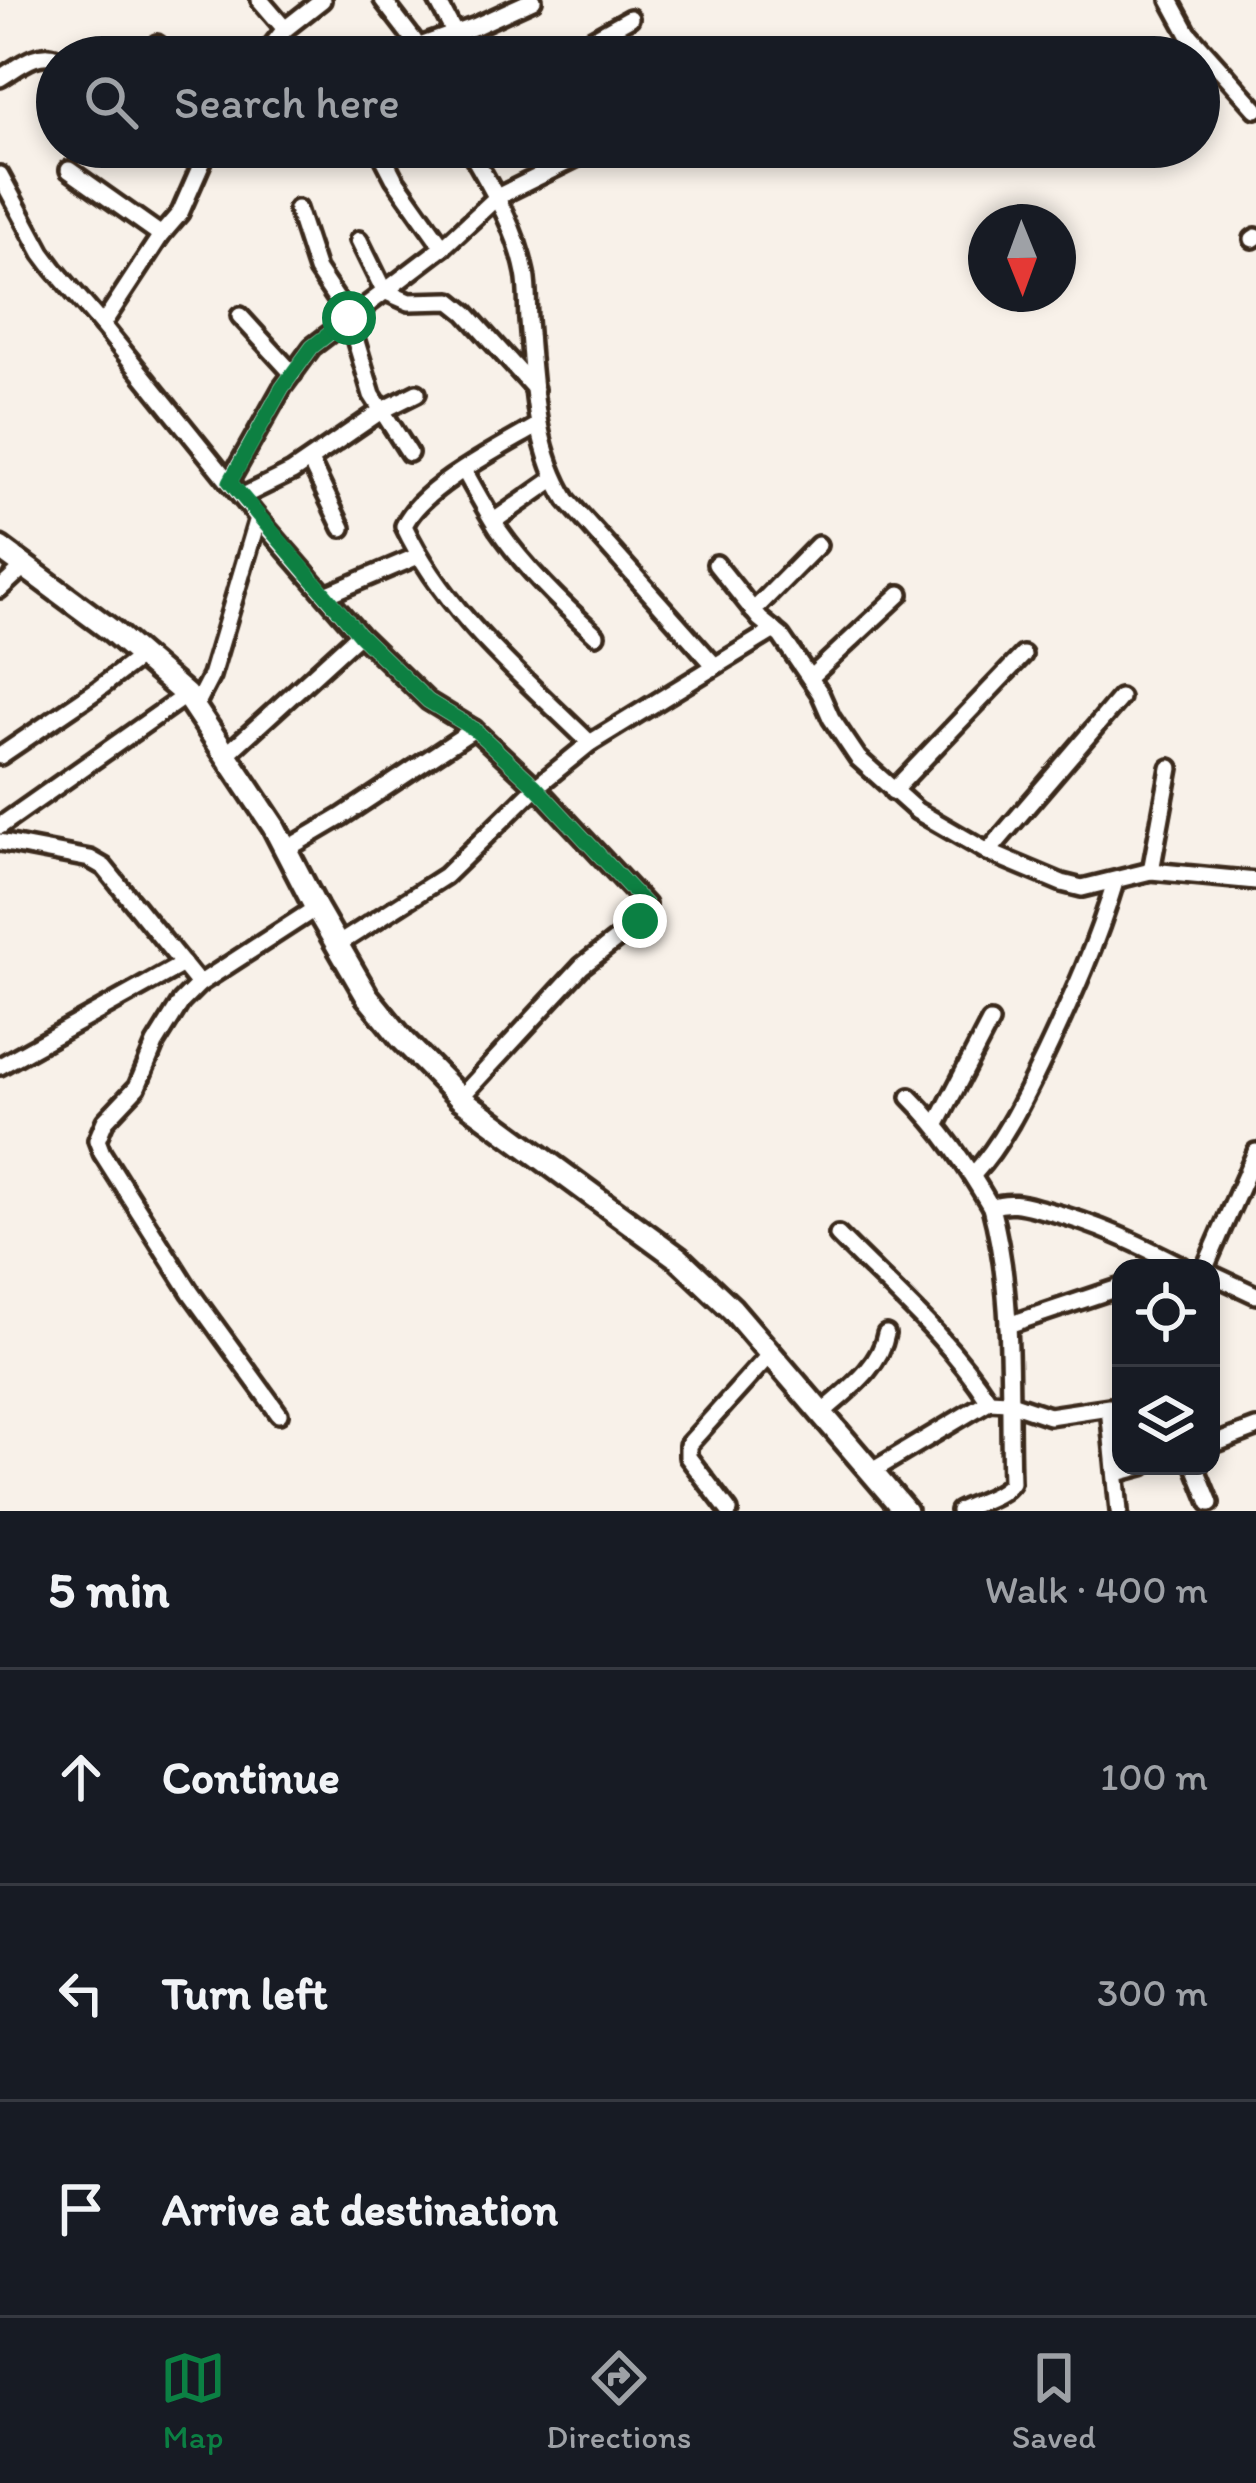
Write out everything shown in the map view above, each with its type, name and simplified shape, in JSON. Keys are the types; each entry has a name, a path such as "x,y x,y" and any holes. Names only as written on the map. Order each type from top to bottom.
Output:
{"main road":[{"path":"0,548 100,621 191,701 274,827 367,996 402,1039 460,1098 678,1258 732,1309 905,1511"}],"street":[{"path":"260,0 285,29"},
{"path":"280,36 322,0"},
{"path":"383,0 409,36"},
{"path":"436,0 455,34"},
{"path":"451,36 532,0"},
{"path":"1170,0 1191,36"},
{"path":"598,36 630,18"},
{"path":"0,78 36,58"},
{"path":"1220,69 1256,109"},
{"path":"102,325 180,213 200,168"},
{"path":"389,168 443,247"},
{"path":"480,168 514,235 526,276 539,424 554,479 578,513 715,666"},
{"path":"230,482 312,347 443,247 497,197 556,168"},
{"path":"69,170 161,236"},
{"path":"0,175 42,253 359,634 428,701 474,729 536,787 646,905 640,921 582,966 460,1098"},
{"path":"297,209 317,270 349,318 366,379 409,453"},
{"path":"359,240 384,291 409,302 452,302 536,389"},
{"path":"240,316 292,374"},
{"path":"241,496 310,461 417,392"},
{"path":"539,424 464,470 418,505 404,526 418,556 484,640 590,743"},
{"path":"310,461 342,528"},
{"path":"464,470 513,548 596,635"},
{"path":"494,521 554,479"},
{"path":"0,826 191,701 211,676 258,518"},
{"path":"753,611 818,544"},
{"path":"326,596 418,556"},
{"path":"716,564 753,611 781,636 858,758 917,812 988,852 1062,884 1082,888 1150,872 1256,881"},
{"path":"0,589 25,566"},
{"path":"810,678 900,594"},
{"path":"337,945 445,876 536,787 590,743 774,630"},
{"path":"227,754 359,634"},
{"path":"893,791 1023,655"},
{"path":"0,757 141,656"},
{"path":"988,852 1120,698"},
{"path":"285,850 474,729"},
{"path":"1150,872 1170,768"},
{"path":"0,842 104,867 199,984"},
{"path":"973,1175 1017,1116 1088,964 1115,882"},
{"path":"279,1414 191,1293 97,1140 105,1120 137,1088 155,1044 182,1002 199,984 316,908"},
{"path":"0,1066 183,964"},
{"path":"937,1124 990,1022"},
{"path":"910,1096 937,1124 973,1175 991,1207 1000,1249 1008,1325 1009,1488 959,1511"},
{"path":"1213,1259 1256,1152"},
{"path":"991,1207 1020,1203 1081,1219 1167,1259"},
{"path":"838,1235 937,1335 989,1401"},
{"path":"1220,1277 1256,1295"},
{"path":"1008,1325 1112,1290"},
{"path":"822,1413 874,1362 884,1348 886,1334"},
{"path":"729,1511 686,1451 770,1354"},
{"path":"872,1471 989,1401 1008,1402 1049,1416 1112,1406"},
{"path":"1220,1442 1256,1428"},
{"path":"1118,1475 1119,1511"},
{"path":"1199,1475 1210,1503"}],"route":[{"path":"349,318 312,347 282,388 230,482 359,634 428,701 474,729 536,787 646,905 640,921"}]}
